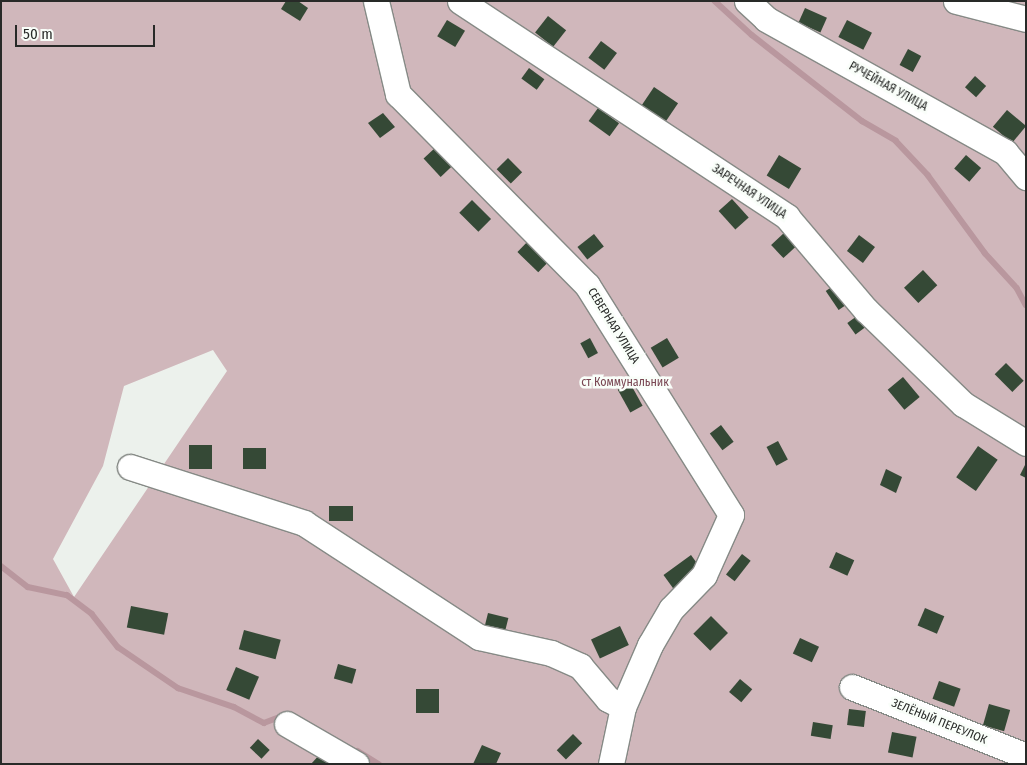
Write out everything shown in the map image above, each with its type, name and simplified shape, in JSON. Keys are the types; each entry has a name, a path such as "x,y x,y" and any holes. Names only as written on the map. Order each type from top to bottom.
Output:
{"street":[{"name":"СЕВЕРНАЯ УЛИЦА","path":"376,1 398,94 587,285 731,515 704,575 671,609 650,645 624,708 611,764"},
{"name":"ЗАРЕЧНАЯ УЛИЦА","path":"460,1 787,217 866,310 963,404 1026,443"},
{"name":"РУЧЕЙНАЯ УЛИЦА","path":"746,1 766,19 1005,152 1026,177"},
{"path":"956,1 1026,19"},
{"path":"130,468 304,523 479,637 551,653 580,666 608,699 624,708"},
{"name":"ЗЕЛЁНЫЙ ПЕРЕУЛОК","path":"852,688 1026,756"},
{"path":"287,724 356,764"}],"green space":[{"name":"ст Коммунальник","path":"1,1 1026,1 1026,764 1,764","holes":["213,350 227,371 74,597 53,559 103,466 124,386"]}],"building":[{"path":"286,1 298,1 308,8 300,21 281,9"},
{"path":"805,8 827,18 820,32 798,23"},
{"path":"548,16 566,30 553,47 535,33"},
{"path":"447,20 465,31 455,47 437,36"},
{"path":"847,20 872,33 863,50 838,37"},
{"path":"601,41 617,53 604,70 588,58"},
{"path":"908,49 921,56 913,72 900,65"},
{"path":"529,68 544,79 537,90 521,79"},
{"path":"975,76 986,86 976,97 965,87"},
{"path":"654,87 678,103 664,124 640,108"},
{"path":"598,108 619,123 610,136 589,121"},
{"path":"1007,110 1026,126 1012,143 993,127"},
{"path":"383,113 395,127 380,138 368,123"},
{"path":"436,147 453,165 441,177 424,159"},
{"path":"779,155 801,168 789,189 767,176"},
{"path":"966,155 981,168 969,182 954,169"},
{"path":"508,158 522,172 511,183 497,169"},
{"path":"732,199 749,218 735,230 719,211"},
{"path":"472,200 491,219 478,232 459,213"},
{"path":"785,232 797,245 783,258 771,245"},
{"path":"594,234 604,247 587,260 577,247"},
{"path":"859,235 875,247 863,263 847,251"},
{"path":"532,237 553,257 538,272 517,252"},
{"path":"923,270 937,285 918,303 904,288"},
{"path":"839,282 852,301 839,310 826,291"},
{"path":"857,316 865,327 856,334 847,323"},
{"path":"590,338 598,353 588,358 580,343"},
{"path":"667,338 679,358 663,368 651,348"},
{"path":"1006,363 1024,381 1012,392 995,374"},
{"path":"903,377 920,397 904,410 888,390"},
{"path":"630,383 643,406 630,413 618,390"},
{"path":"721,425 734,442 722,450 710,433"},
{"path":"778,441 788,460 776,466 767,447"},
{"path":"189,445 212,445 212,469 189,469"},
{"path":"978,446 998,460 976,491 956,477"},
{"path":"243,448 266,448 266,469 243,469"},
{"path":"1026,463 1026,478 1020,475"},
{"path":"886,469 902,477 896,493 880,485"},
{"path":"329,506 353,506 353,521 329,521"},
{"path":"836,552 854,560 847,576 829,568"},
{"path":"742,554 751,561 735,581 726,574"},
{"path":"691,555 701,569 673,589 663,575"},
{"path":"131,606 168,613 164,635 127,628"},
{"path":"925,608 944,616 937,634 918,625"},
{"path":"488,613 508,618 505,634 484,629"},
{"path":"711,616 728,633 710,651 693,634"},
{"path":"620,626 629,645 600,659 591,640"},
{"path":"244,630 281,640 276,659 239,649"},
{"path":"800,638 819,647 812,662 793,653"},
{"path":"338,664 356,669 352,684 334,678"},
{"path":"236,667 259,677 249,700 226,690"},
{"path":"740,679 752,689 741,702 729,692"},
{"path":"939,681 961,689 954,707 933,699"},
{"path":"416,689 439,689 439,713 416,713"},
{"path":"989,704 1010,710 1004,731 983,725"},
{"path":"849,709 866,711 864,727 847,725"},
{"path":"813,722 833,725 831,739 811,736"},
{"path":"892,732 917,737 913,757 888,753"},
{"path":"573,734 582,743 566,759 557,750"},
{"path":"258,739 270,750 262,759 250,748"},
{"path":"482,745 501,753 496,764 473,764"},
{"path":"321,753 332,764 311,764"}],"waterway":[{"path":"715,1 752,35 862,121 896,141 928,175 985,253 1017,288 1026,305"},
{"path":"1,566 28,587 67,595 92,614 118,647 178,688 234,707 264,723 282,716"},
{"path":"358,751 379,764"}]}
